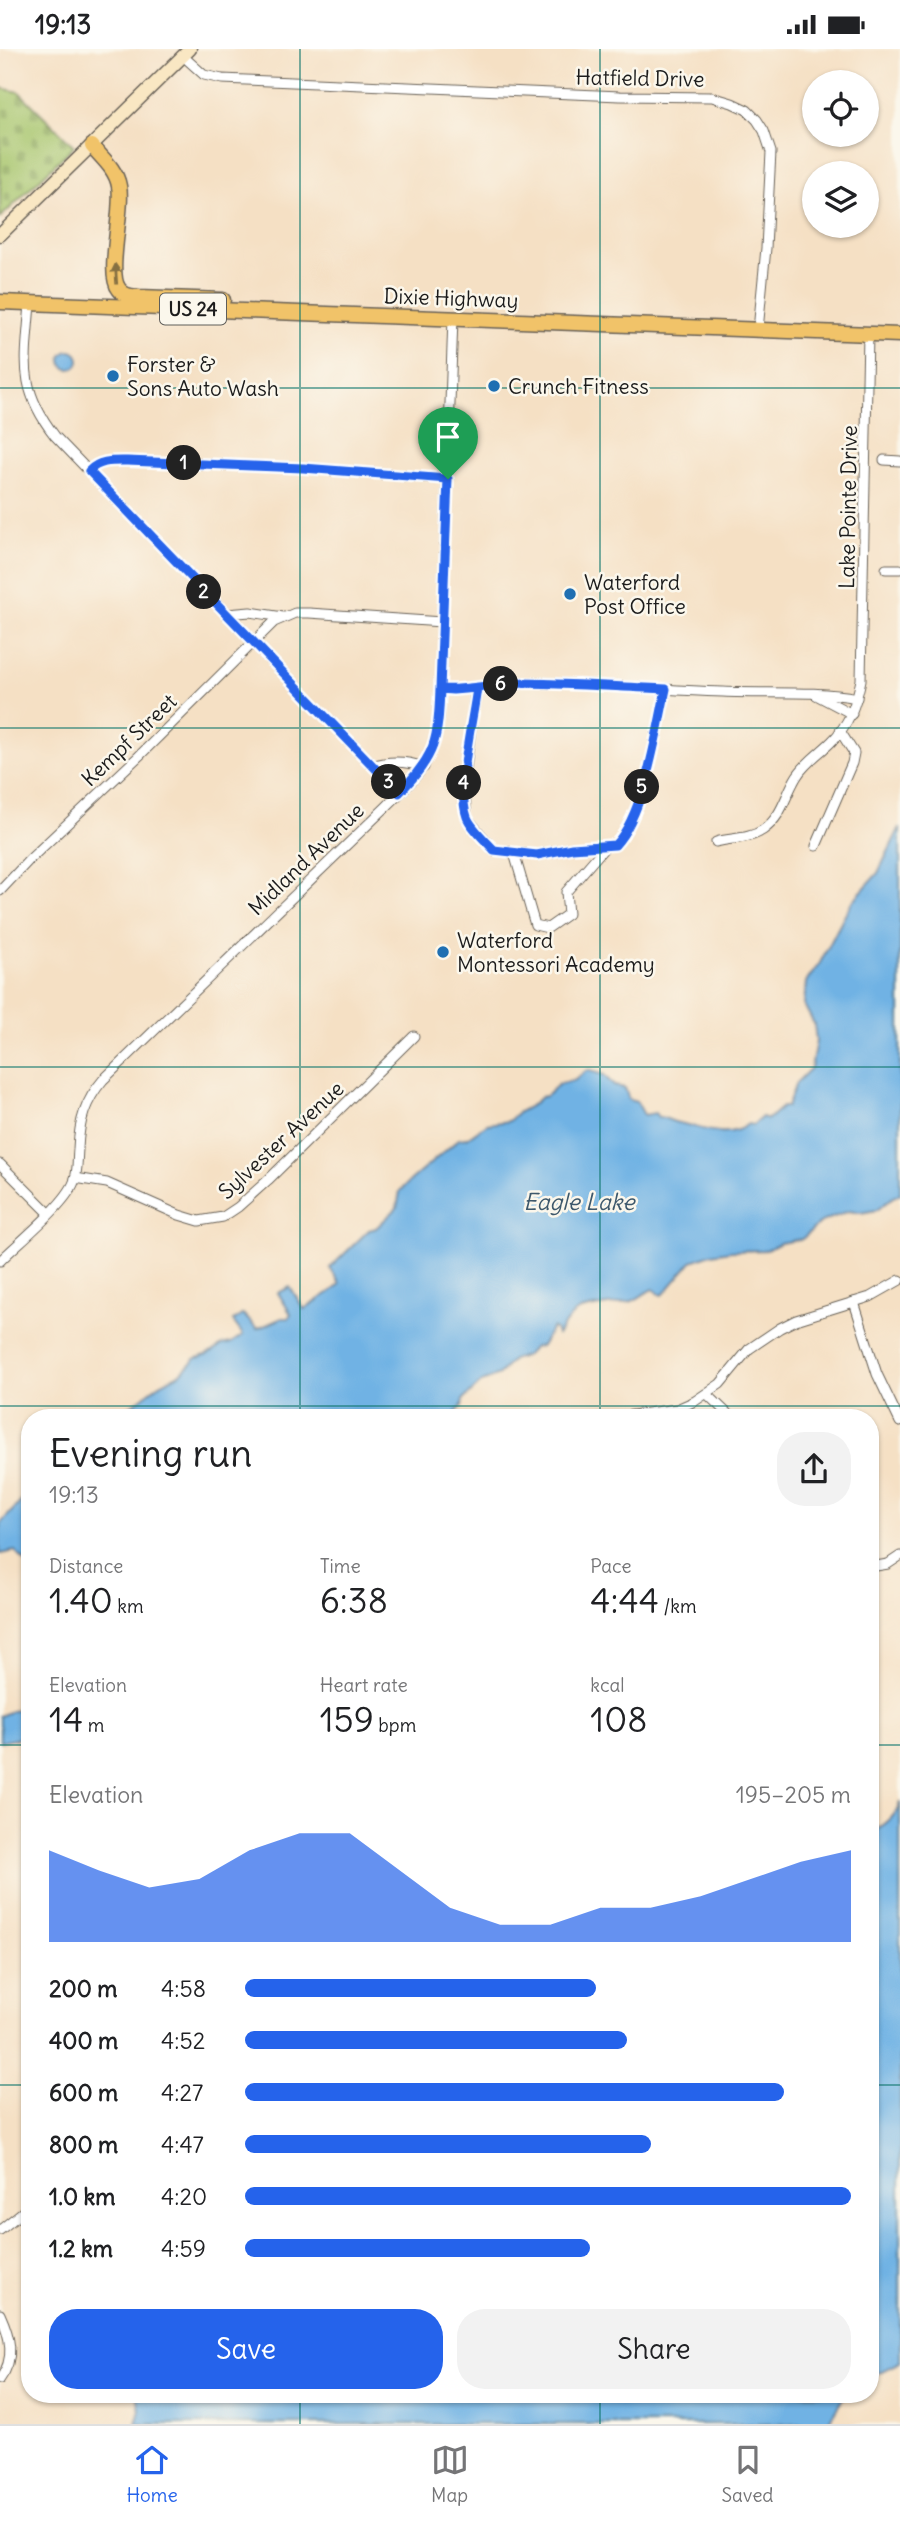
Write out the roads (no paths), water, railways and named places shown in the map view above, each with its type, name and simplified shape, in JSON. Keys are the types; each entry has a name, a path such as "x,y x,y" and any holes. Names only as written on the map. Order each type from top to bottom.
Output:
{"main road":[{"path":"0,235 187,53"},
{"path":"92,146 113,169 119,182 121,197 114,276 120,291 139,297 246,302 264,311"},
{"name":"Dixie Highway","path":"0,302 900,335"}],"street":[{"name":"Hatfield Drive","path":"187,53 204,75 222,79 620,96 712,97 747,110 764,131 771,152 758,330"},
{"path":"30,303 26,359 30,396 35,408 55,436 399,793"},
{"name":"Midland Avenue","path":"0,1261 65,1196 75,1178 84,1110 91,1094 103,1080 424,767 436,740 440,689 453,319"},
{"name":"Lake Pointe Drive","path":"716,842 747,837 768,825 783,808 798,774 840,731 852,714 857,698 861,680 868,334"},
{"path":"884,460 900,461"},
{"path":"89,471 94,465 107,461 127,461 303,468 448,479"},
{"path":"886,569 900,569"},
{"path":"227,614 250,612 283,617 295,613 309,613 442,622"},
{"name":"Kempf Street","path":"0,891 4,879 274,622 283,617"},
{"path":"440,689 536,683 834,694 857,698"},
{"path":"477,688 470,724 464,784 467,818 494,850 537,855 572,848 615,845 624,836 654,748 666,689"},
{"path":"816,695 852,714"},
{"path":"816,846 852,763 854,753 840,731"},
{"path":"373,766 397,762 424,767"},
{"path":"514,853 535,925 548,928 568,914 566,892 605,847"},
{"name":"Sylvester Avenue","path":"75,1178 114,1186 199,1221 223,1217 268,1179 414,1036"},
{"path":"0,1164 49,1213"},
{"path":"677,1409 707,1394 720,1384 758,1341 796,1320 870,1297 900,1280"},
{"path":"854,1302 877,1374 900,1422"},
{"path":"707,1394 722,1409"},
{"path":"879,1566 888,1564 900,1556"},
{"path":"0,2230 21,2213"},
{"path":"0,2314 11,2350 0,2379"}],"water":[{"path":"70,351 76,354 79,360 76,366 70,369 64,366 61,360 64,354"},
{"name":"Eagle Lake","path":"900,827 900,1194 877,1210 860,1213 849,1211 821,1222 802,1239 780,1243 767,1250 731,1251 692,1261 664,1294 661,1295 653,1289 629,1302 593,1307 575,1313 557,1335 552,1328 541,1346 534,1347 527,1355 512,1360 499,1375 482,1382 463,1400 459,1409 127,1409 160,1384 181,1373 195,1359 243,1335 233,1321 243,1314 257,1329 288,1318 291,1314 278,1293 290,1287 304,1309 336,1288 340,1284 330,1268 369,1230 376,1228 397,1208 400,1191 411,1180 459,1139 467,1138 487,1124 509,1121 559,1084 575,1080 587,1070 604,1075 614,1086 625,1088 629,1100 637,1102 644,1115 655,1113 658,1117 714,1131 732,1132 748,1124 753,1125 762,1117 768,1119 782,1107 787,1107 796,1083 811,1068 816,1041 814,1024 804,1005 806,982 820,963 851,903 878,873"},
{"path":"21,1502 21,1557 15,1551 0,1554 0,1524"},
{"path":"21,1710 21,1738 0,1742 0,1716"},
{"path":"900,1802 900,2362 879,2372 879,1829 899,1807"},
{"path":"139,2403 840,2403 828,2424 136,2424 140,2410"}],"place":[{"name":"Forster & Sons Auto Wash","path":"113,376"},
{"name":"Crunch Fitness","path":"494,386"},
{"name":"Waterford Post Office","path":"570,594"},
{"name":"Waterford Montessori Academy","path":"443,952"}]}
